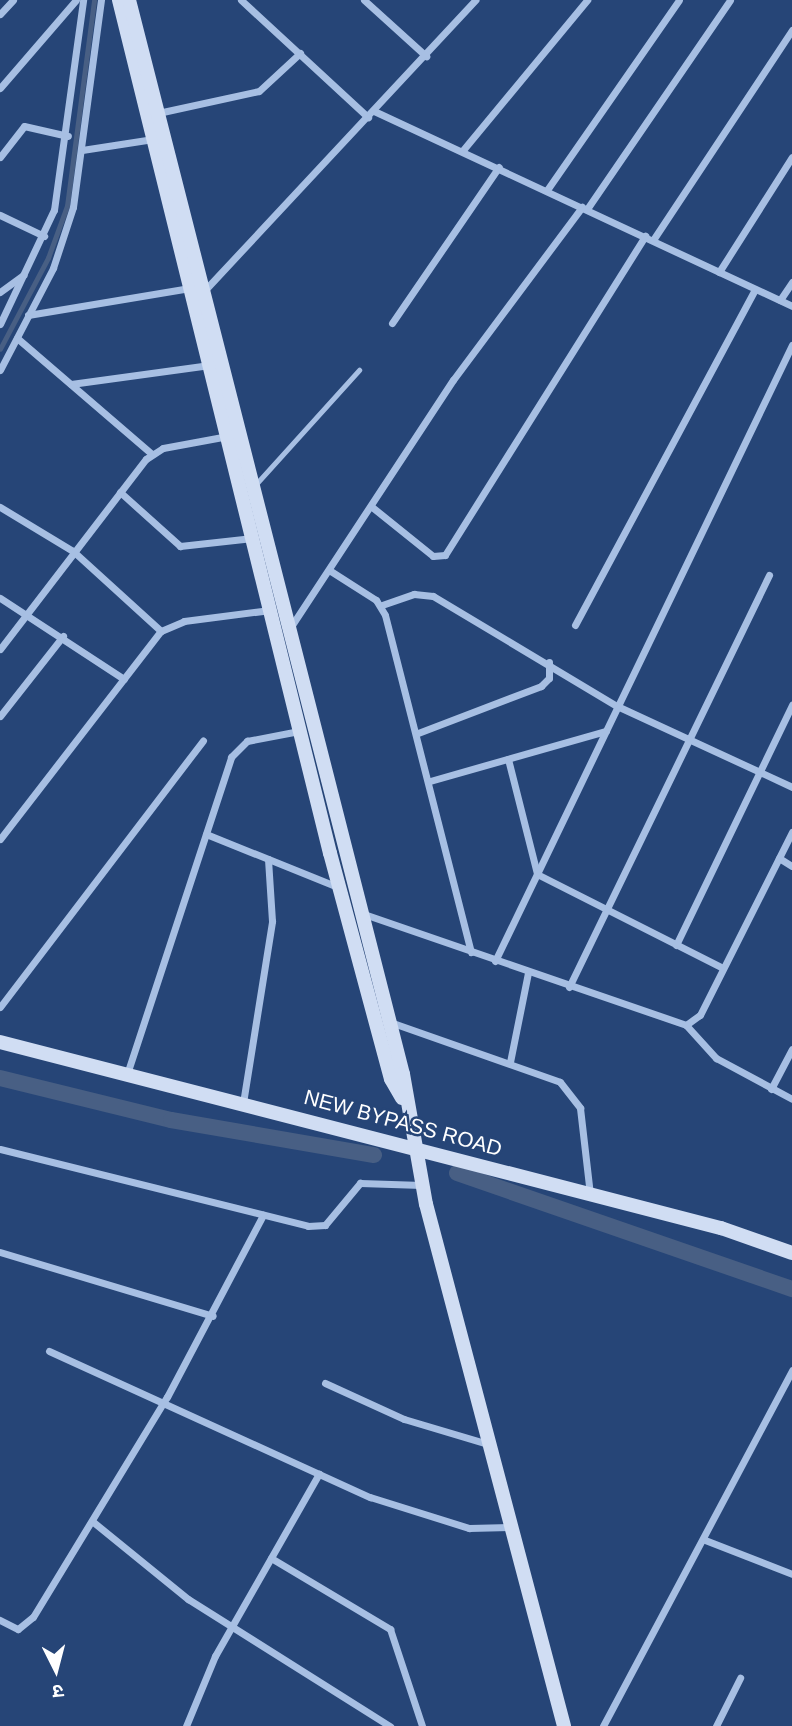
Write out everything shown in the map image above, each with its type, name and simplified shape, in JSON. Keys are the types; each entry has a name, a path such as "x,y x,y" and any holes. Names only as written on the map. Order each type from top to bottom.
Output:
{"street":[{"path":"0,14 13,0"},
{"path":"0,88 76,0"},
{"path":"0,324 44,236 68,136 83,0"},
{"path":"0,370 64,239 82,150 101,0"},
{"path":"119,0 153,139 252,488 360,913 404,1074 404,1103"},
{"path":"129,0 158,113 211,365 338,887 391,1079 404,1103 416,1147 423,1185 488,1444 564,1726"},
{"path":"241,0 371,114 463,150 792,306"},
{"path":"365,0 426,56"},
{"path":"28,315 197,290 371,114 475,0"},
{"path":"463,150 587,0"},
{"path":"547,190 678,0"},
{"path":"288,631 453,380 585,208 730,0"},
{"path":"653,240 792,30"},
{"path":"158,113 259,91 300,53"},
{"path":"0,157 24,126 68,136"},
{"path":"82,150 153,139"},
{"path":"719,272 792,157"},
{"path":"392,323 499,167"},
{"path":"0,215 44,236"},
{"path":"372,507 433,556 445,555 645,236"},
{"path":"0,292 27,272"},
{"path":"780,300 792,282"},
{"path":"575,625 755,289"},
{"path":"17,338 152,454"},
{"path":"495,961 792,345"},
{"path":"71,384 211,365"},
{"path":"0,649 73,551 152,454 229,436"},
{"path":"120,492 180,546 253,537"},
{"path":"0,507 73,551 161,631"},
{"path":"329,570 382,605 418,733 471,952"},
{"path":"569,987 769,575"},
{"path":"382,605 414,594 433,596 548,661 617,706 792,787"},
{"path":"0,598 63,636 124,679"},
{"path":"0,839 161,631 194,619 270,610"},
{"path":"0,716 63,636"},
{"path":"418,733 541,686 549,678 548,661"},
{"path":"676,945 792,705"},
{"path":"127,1074 206,834 238,746 299,731"},
{"path":"430,781 606,731"},
{"path":"0,1007 9,991 203,741"},
{"path":"508,759 537,874 723,968"},
{"path":"686,1025 699,1015 792,832"},
{"path":"206,834 338,887"},
{"path":"779,858 792,866"},
{"path":"243,1103 272,920 268,859"},
{"path":"360,913 528,973 686,1025 716,1058 792,1099"},
{"path":"510,1062 528,973"},
{"path":"0,984 9,991"},
{"path":"389,1022 549,1076 575,1098 585,1136 590,1195"},
{"name":"NEW BYPASS ROAD","path":"0,1042 416,1147 721,1228 792,1253"},
{"path":"771,1089 792,1049"},
{"path":"0,1149 263,1214 325,1225 360,1182 423,1185"},
{"path":"0,1620 18,1629 27,1625 162,1405 213,1316 263,1214"},
{"path":"0,1252 213,1316"},
{"path":"49,1351 162,1405 319,1474 428,1517 469,1528 510,1527"},
{"path":"603,1726 705,1540 792,1370"},
{"path":"325,1382 404,1419 488,1444"},
{"path":"186,1726 231,1626 319,1474"},
{"path":"92,1521 188,1599 390,1726"},
{"path":"705,1540 792,1574"},
{"path":"271,1558 390,1629 422,1726"},
{"path":"716,1726 740,1678"}],"lane":[{"path":"252,488 359,370"}],"waterway":[{"path":"0,349 48,258 67,206 94,0"},
{"path":"0,1078 171,1120 374,1155"},
{"path":"457,1173 792,1289"}]}
